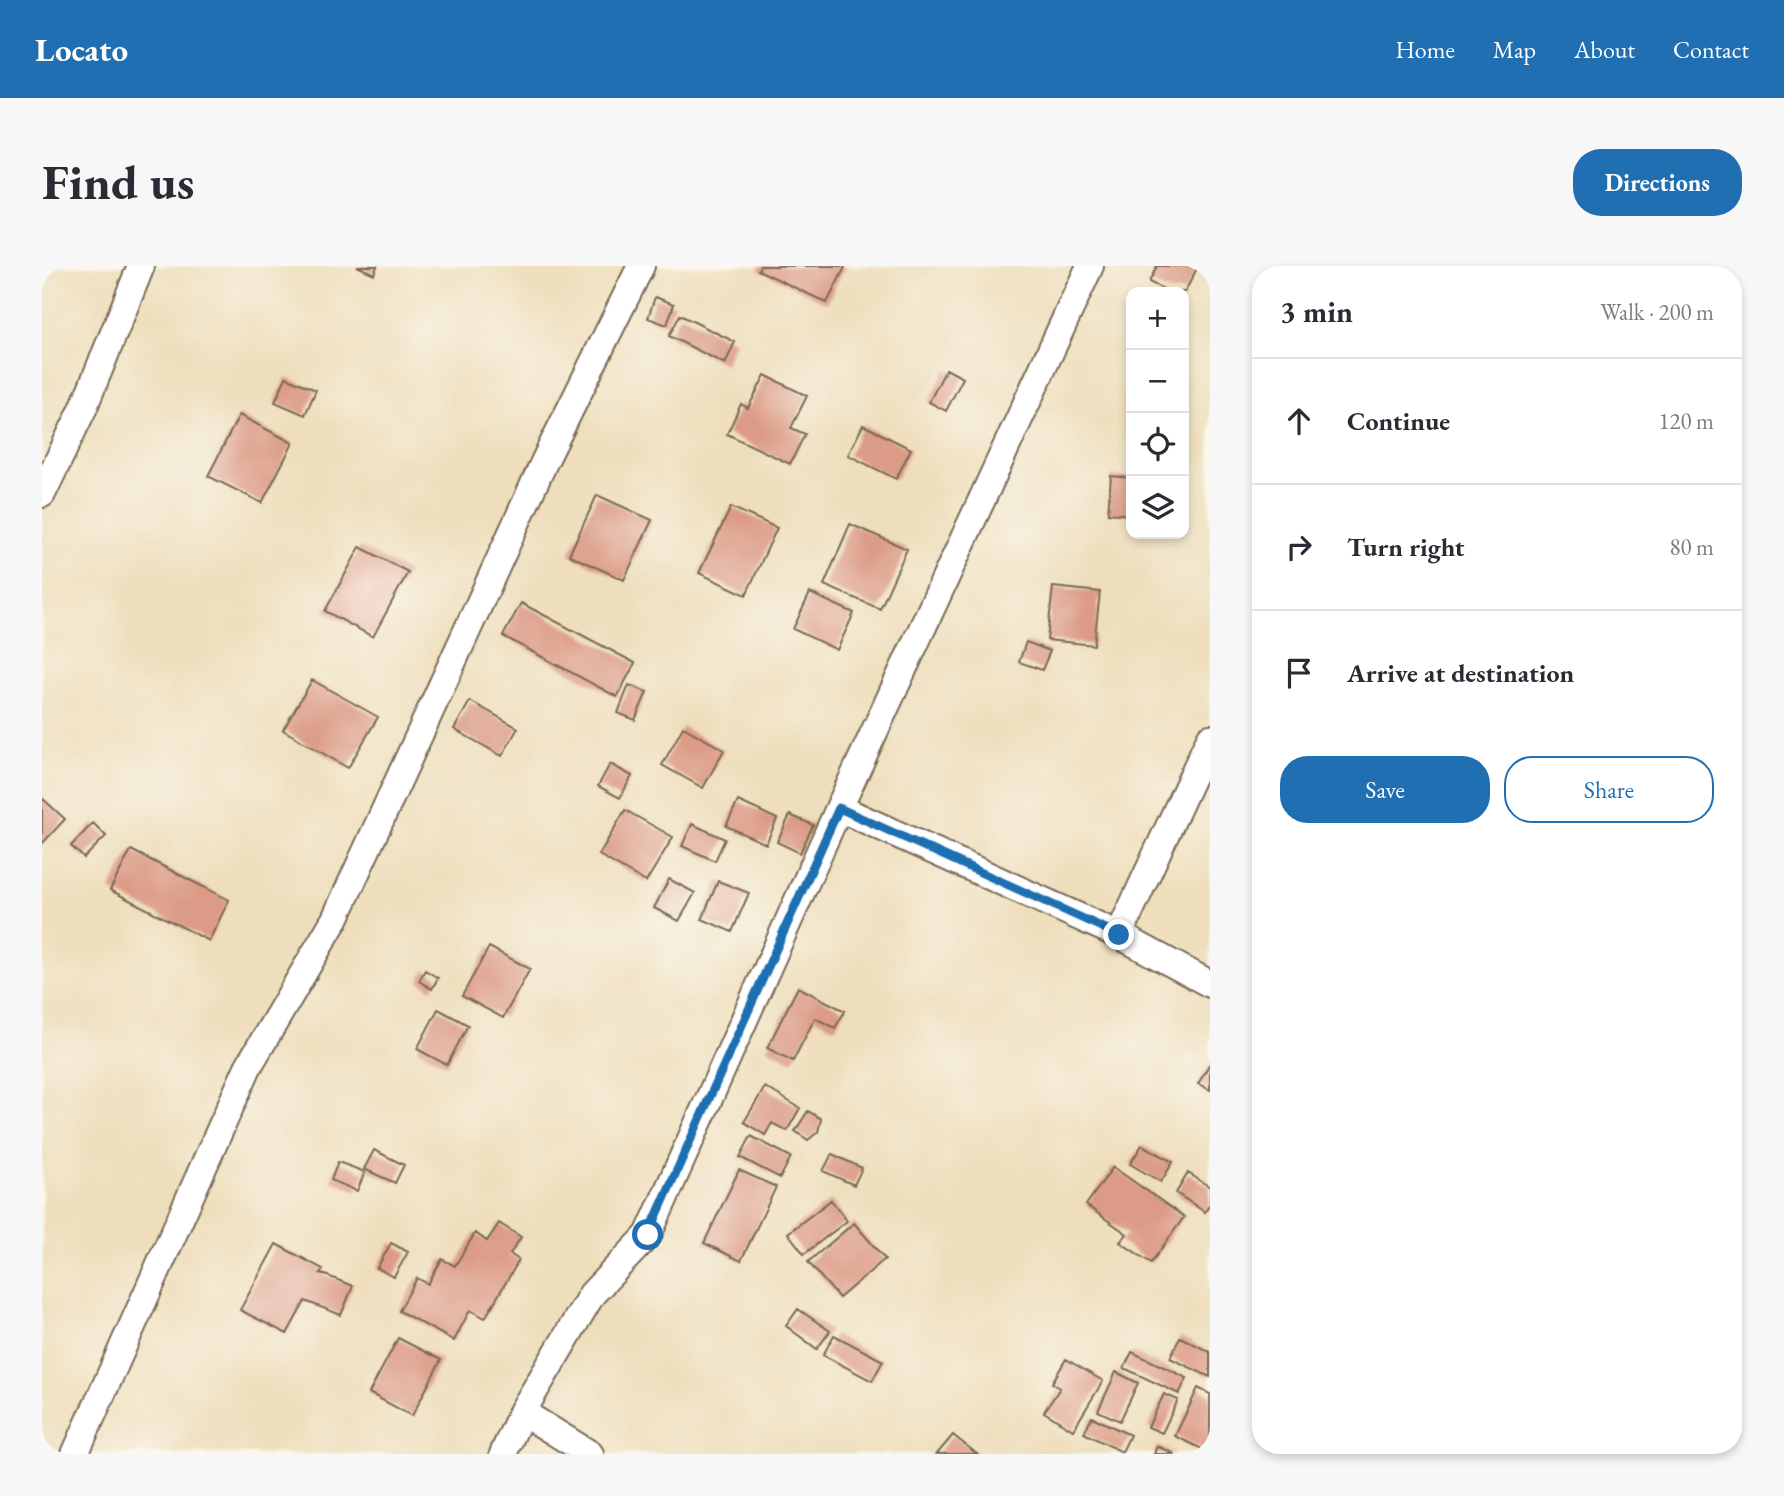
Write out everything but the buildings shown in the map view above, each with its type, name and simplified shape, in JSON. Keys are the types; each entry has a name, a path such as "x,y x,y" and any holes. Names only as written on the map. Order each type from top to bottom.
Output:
{"street":[{"path":"42,494 83,409 141,266"},
{"path":"75,1454 248,1067 335,919 546,458 641,266"},
{"path":"503,1454 522,1412 592,1294 648,1235 839,808 1090,266"},
{"path":"1119,935 1210,738"},
{"path":"839,808 1119,935 1210,984"},
{"path":"522,1412 590,1454"}],"route":[{"path":"648,1235 839,808 1119,935"}]}
